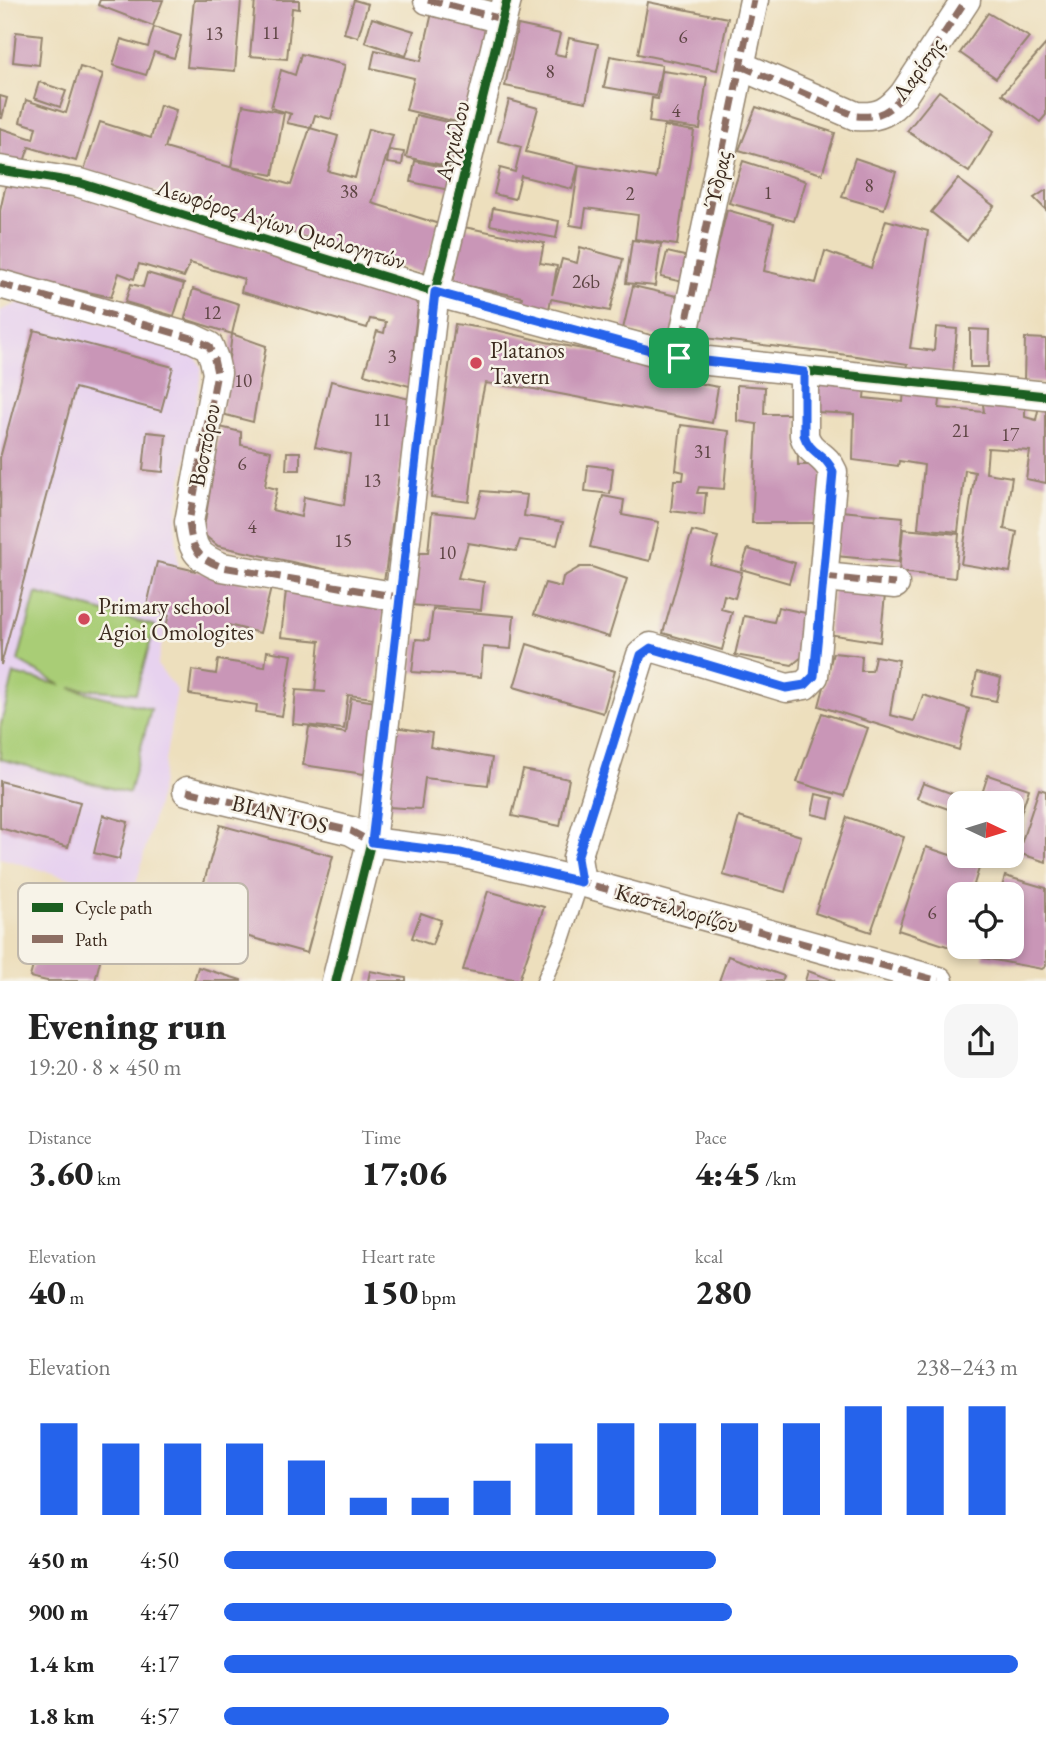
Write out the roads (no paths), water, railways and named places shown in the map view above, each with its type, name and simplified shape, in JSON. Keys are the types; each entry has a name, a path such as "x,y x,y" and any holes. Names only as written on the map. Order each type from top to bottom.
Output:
{"street":[{"path":"428,0 504,10"},
{"name":"Ύδρας","path":"679,358 754,0"},
{"name":"Λαρίσης","path":"741,66 856,116 879,115 904,94 966,0"},
{"name":"Αγχιάλου","path":"336,981 372,842 435,292 504,10"},
{"name":"Λεωφόρος Αγίων Ομολογητών","path":"0,170 80,183 435,292 679,358 1046,396"},
{"name":"Βοσπόρου","path":"0,284 192,338 209,346 217,373 189,522 191,540 197,554 222,567 399,597"},
{"path":"581,882 577,858 641,655 651,648 786,688 805,685 814,676 833,472 830,463 806,444 804,372"},
{"path":"824,577 895,584"},
{"name":"BIANTOS","path":"187,791 351,831 372,842"},
{"name":"Καστελλορίζου","path":"372,842 460,853 581,882 939,981"}],"lane":[{"path":"544,981 562,940 581,882"}],"place":[{"name":"Platanos Tavern","path":"476,363"},
{"name":"Primary school Agioi Omologites","path":"84,619"}]}
